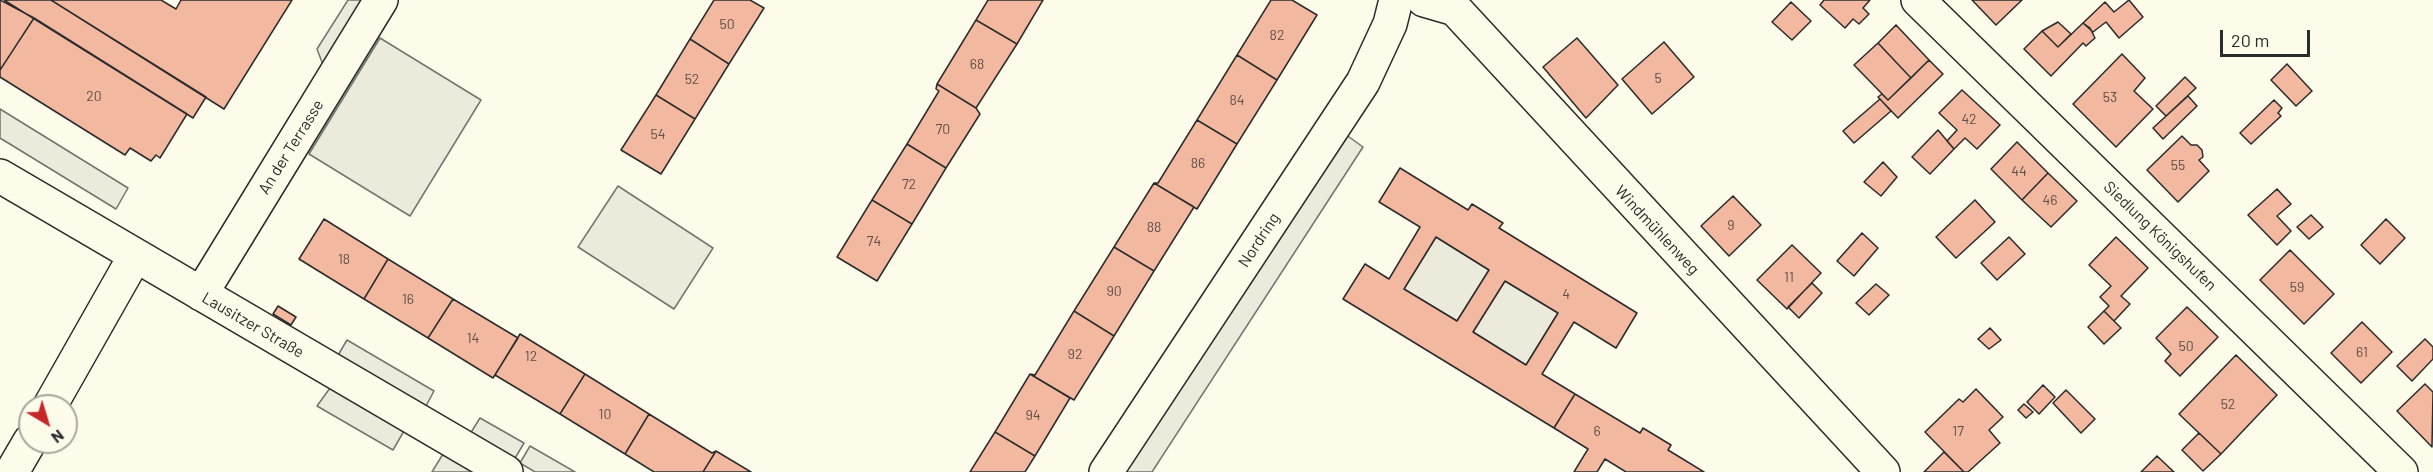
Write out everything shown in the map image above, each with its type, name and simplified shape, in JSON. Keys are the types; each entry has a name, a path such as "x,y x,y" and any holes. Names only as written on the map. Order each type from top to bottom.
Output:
{"street":[{"name":"An der Terrasse","path":"201,294 381,0"},
{"name":"Nordring","path":"1106,472 1363,82 1390,24 1396,0"},
{"name":"Windmühlenweg","path":"1424,0 1455,9 1883,472"},
{"name":"Siedlung Königshufen","path":"1918,0 2401,472"},
{"name":"Lausitzer Straße","path":"0,176 506,472"},
{"path":"57,394 135,256"},
{"path":"12,472 22,454"}],"shaded area":[{"path":"348,0 377,0 328,78 317,49"},
{"path":"380,38 481,100 410,216 309,154"},
{"path":"0,109 128,188 116,209 0,138"},
{"path":"1345,134 1363,147 1152,472 1123,472"},
{"path":"618,186 713,248 674,309 578,247"},
{"path":"1436,237 1489,270 1457,321 1404,289"},
{"path":"1505,281 1558,313 1526,365 1473,332"},
{"path":"347,340 434,391 425,408 337,357"},
{"path":"330,388 404,431 393,450 317,406"},
{"path":"480,418 524,443 514,460 470,434"},
{"path":"530,446 575,472 535,472 520,463"},
{"path":"443,454 474,472 432,472"}],"building":[{"path":"0,0 34,18 0,70"},
{"path":"4,0 51,0 206,97 193,118"},
{"path":"51,0 161,0 176,9 181,0 292,0 224,109"},
{"path":"714,0 750,0 764,8 729,64 690,39"},
{"path":"988,0 1043,0 1017,44 976,20"},
{"path":"1271,0 1292,0 1317,15 1277,80 1237,55"},
{"path":"1824,0 1870,0 1863,8 1869,14 1859,24 1853,19 1845,28 1820,5"},
{"path":"1972,0 2022,0 1996,25"},
{"path":"2129,0 2143,17 2119,38 2106,22 2093,32 2083,23 2105,2 2114,12"},
{"path":"1791,2 1811,21 1792,40 1772,22"},
{"path":"34,18 187,114 160,158 156,155 151,161 130,148 125,155 0,77 0,70"},
{"path":"976,20 1017,44 976,108 937,84"},
{"path":"2058,22 2071,34 2058,47 2042,31"},
{"path":"2083,23 2090,28 2095,38 2086,46 2083,43 2051,76 2024,49 2042,31 2058,47"},
{"path":"1896,25 1929,60 1911,78 1878,43"},
{"path":"1577,38 1618,85 1586,118 1543,67"},
{"path":"690,39 729,64 695,119 656,95"},
{"path":"1664,42 1694,77 1652,114 1622,79"},
{"path":"1878,43 1911,78 1888,100 1854,65"},
{"path":"2122,54 2145,78 2134,91 2153,109 2116,147 2073,104"},
{"path":"1237,55 1277,80 1237,144 1197,120"},
{"path":"1929,60 1943,74 1898,118 1878,97 1882,94 1888,100"},
{"path":"2287,64 2312,91 2296,106 2271,80"},
{"path":"2185,77 2196,88 2166,116 2156,106"},
{"path":"937,84 976,108 980,114 946,168 907,144 939,91 936,89"},
{"path":"1962,90 2000,125 1977,149 1965,138 1954,149 1947,141 1957,130 1939,113"},
{"path":"656,95 695,119 661,174 621,150"},
{"path":"2188,96 2197,106 2163,139 2153,128"},
{"path":"1880,99 1891,111 1854,143 1843,131"},
{"path":"2274,100 2282,108 2278,113 2281,116 2251,144 2240,133"},
{"path":"1197,120 1237,144 1197,209 1154,183 1158,183"},
{"path":"1938,130 1954,149 1930,174 1912,157"},
{"path":"2182,136 2191,145 2197,145 2202,150 2203,157 2199,160 2209,171 2178,202 2147,170"},
{"path":"2017,142 2048,173 2022,200 1991,169"},
{"path":"907,144 946,168 912,224 872,200"},
{"path":"1883,162 1897,177 1881,196 1864,182"},
{"path":"1400,168 1468,210 1472,204 1503,223 1499,228 1637,313 1616,348 1574,322 1542,374 1575,394 1554,428 1343,299 1365,264 1389,279 1420,227 1379,202","holes":["1436,237 1489,270 1457,321 1404,289","1505,281 1558,313 1526,365 1473,332"]},
{"path":"2048,173 2077,201 2051,227 2022,200"},
{"path":"1154,183 1194,207 1154,271 1114,247"},
{"path":"2277,189 2291,204 2277,216 2291,231 2277,245 2248,215"},
{"path":"1733,196 1761,225 1729,256 1701,226"},
{"path":"872,200 912,224 877,281 837,257"},
{"path":"1975,200 1995,222 1956,258 1936,237"},
{"path":"2311,215 2323,227 2309,239 2297,227"},
{"path":"324,219 388,259 364,299 299,259"},
{"path":"2386,219 2405,238 2380,264 2361,245"},
{"path":"1862,233 1878,248 1854,276 1837,261"},
{"path":"2009,237 2025,254 1997,280 1981,263"},
{"path":"2116,237 2148,268 2121,296 2130,304 2114,321 2104,311 2109,306 2100,297 2111,286 2089,265"},
{"path":"1792,245 1821,273 1787,309 1757,280"},
{"path":"1114,247 1154,271 1114,336 1074,311"},
{"path":"2290,250 2334,294 2304,324 2260,280"},
{"path":"388,259 453,299 428,338 364,299"},
{"path":"1812,283 1822,293 1799,318 1788,307"},
{"path":"1876,284 1889,295 1869,315 1856,303"},
{"path":"453,299 518,338 493,378 428,338"},
{"path":"278,306 296,317 291,325 273,314"},
{"path":"2187,307 2218,337 2180,376 2165,361 2171,354 2156,338"},
{"path":"1074,311 1114,336 1074,400 1030,374 1035,375"},
{"path":"2104,311 2121,328 2104,344 2088,327"},
{"path":"2362,322 2392,352 2361,383 2331,353"},
{"path":"1990,328 2001,340 1989,349 1978,339"},
{"path":"520,334 585,374 560,414 495,375"},
{"path":"2425,339 2433,347 2433,359 2412,381 2397,366"},
{"path":"2236,355 2277,395 2221,454 2179,414"},
{"path":"585,374 649,414 625,454 560,414"},
{"path":"1030,374 1070,398 1035,456 995,432"},
{"path":"2425,384 2433,392 2432,447 2397,411"},
{"path":"2043,385 2055,397 2039,414 2027,402"},
{"path":"1976,389 2003,417 1989,430 2000,443 1968,472 1964,472 1925,432 1959,399 1963,402"},
{"path":"2066,390 2095,419 2081,433 2053,403"},
{"path":"1575,394 1640,433 1643,428 1671,445 1668,450 1704,472 1626,472 1605,459 1597,472 1574,472 1588,449 1554,428"},
{"path":"2024,404 2033,412 2026,418 2018,410"},
{"path":"649,414 712,453 716,451 703,472 654,472 625,454"},
{"path":"995,432 1035,456 1025,472 970,472"},
{"path":"2199,433 2221,454 2203,471 2182,450"},
{"path":"716,451 751,472 703,472"},
{"path":"1944,452 1964,472 1924,472"},
{"path":"2157,456 2174,472 2141,472"}]}
